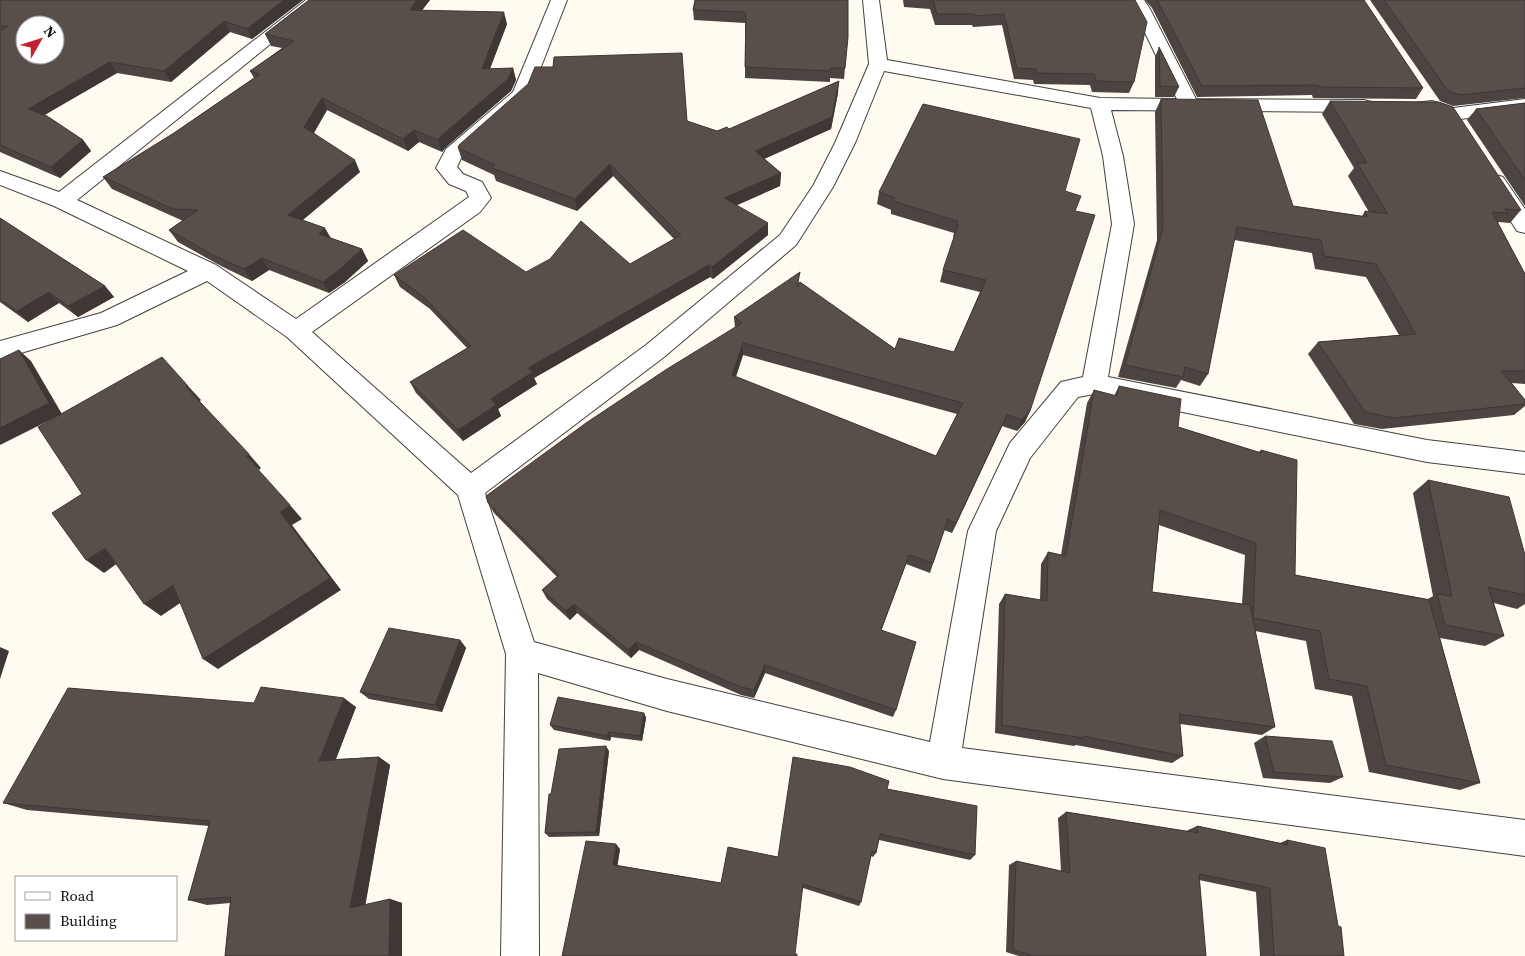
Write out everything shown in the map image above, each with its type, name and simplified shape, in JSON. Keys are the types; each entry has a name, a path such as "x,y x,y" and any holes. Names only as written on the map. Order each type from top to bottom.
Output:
{"street":[{"path":"62,201 317,0"},
{"path":"296,331 472,207 480,198 475,187 456,179 446,168 453,153 521,95 559,0"},
{"path":"470,489 655,351 788,240 824,187 845,143 878,64 871,0"},
{"path":"1134,0 1142,9 1189,105"},
{"path":"878,64 1100,104 1383,106"},
{"path":"1421,90 1432,107 1457,122 1525,105"},
{"path":"1094,384 1122,224 1113,156 1100,104"},
{"path":"1403,106 1432,107"},
{"path":"1483,162 1525,226"},
{"path":"0,178 62,201 208,271 296,331 470,489 522,654 520,956"},
{"path":"0,350 109,318 208,271"},
{"path":"943,762 982,531 1020,451 1070,389 1094,384 1427,451 1525,463"},
{"path":"522,654 667,695 943,762 1525,838"}],"building":[{"path":"0,0 284,0 247,29 224,21 164,71 110,62 28,109 47,116 83,140 51,167 0,145 0,31 8,26 0,26"},
{"path":"309,0 417,0 410,10 504,12 482,69 513,68 508,79 438,140 414,130 403,139 322,98 304,127 355,160 288,215 325,228 319,234 362,249 323,282 262,258 244,269 213,255 169,230 198,210 173,209 103,177 174,133 260,74 250,71 294,41 265,34"},
{"path":"695,0 848,0 848,37 845,68 831,68 830,71 745,67 746,12 693,10"},
{"path":"933,0 1135,0 1147,22 1134,82 1096,81 1094,74 1037,73 1036,69 1017,68 1004,14 975,16 974,14 937,14"},
{"path":"1157,0 1364,0 1423,88 1320,87 1318,85 1202,86"},
{"path":"1384,0 1525,0 1525,88 1461,95 1448,91"},
{"path":"1159,47 1179,87 1160,86"},
{"path":"682,53 687,121 717,131 727,127 729,129 839,81 832,117 755,151 781,173 724,198 768,223 712,267 709,265 528,368 533,372 491,399 496,405 458,430 410,382 471,346 424,297 394,275 463,230 526,272 550,259 581,221 630,264 681,235 610,164 575,199 492,168 495,165 458,148 459,145 528,84 535,67 553,67 554,57"},
{"path":"1161,99 1258,100 1293,206 1367,217 1365,211 1388,214 1357,163 1367,163 1330,101 1439,102 1453,107 1521,210 1505,209 1507,213 1492,212 1525,274 1525,371 1501,371 1525,400 1525,404 1394,418 1365,412 1318,342 1416,334 1376,264 1324,256 1321,240 1237,227 1208,374 1185,367 1183,377 1125,365 1163,228"},
{"path":"1525,103 1525,180 1476,109"},
{"path":"923,104 1080,139 1065,191 1081,196 1075,211 1095,215 1030,411 1022,420 1007,415 956,523 948,519 933,563 909,555 881,630 916,642 896,710 765,665 754,690 741,687 636,642 628,650 574,604 566,611 542,590 559,575 488,503 486,496 586,423 667,369 742,323 734,317 800,272 797,287 800,282 895,349 899,338 954,352 986,280 943,270 958,221 893,201 895,198 879,192","holes":["743,343 963,403 936,456 732,375"]},
{"path":"0,218 105,286 68,306 49,292 17,311 0,299"},
{"path":"19,350 49,403 0,428 0,359"},
{"path":"162,357 188,386 186,387 249,454 246,456 290,505 280,512 330,578 203,659 173,585 144,604 105,548 86,560 52,513 82,494 38,427"},
{"path":"1119,386 1181,399 1178,427 1261,453 1261,450 1297,460 1295,575 1429,600 1480,783 1386,765 1367,686 1329,679 1320,631 1253,618 1256,543 1160,510 1152,592 1250,605 1275,727 1179,714 1183,756 1083,736 1083,738 1002,725 1005,594 1047,601 1048,552 1066,556 1094,390 1117,396"},
{"path":"1428,480 1509,497 1525,555 1525,595 1488,587 1504,636 1445,625 1437,594 1452,596"},
{"path":"389,628 460,640 435,705 360,692"},
{"path":"261,687 344,698 319,761 379,757 350,908 390,899 389,956 225,956 231,897 188,900 210,821 3,803 68,688 254,703"},
{"path":"558,697 644,713 640,736 608,732 608,736 550,725"},
{"path":"1265,736 1332,741 1343,777 1274,772"},
{"path":"606,746 596,832 545,833 549,794 551,794 559,749"},
{"path":"793,757 850,767 889,781 887,789 977,806 975,855 880,834 876,853 872,851 861,902 803,884 795,954 797,956 562,956 586,841 616,844 613,865 721,883 728,847 778,857"},
{"path":"1066,812 1198,833 1197,826 1288,845 1287,840 1325,848 1338,926 1341,927 1344,956 1274,956 1270,888 1199,874 1206,956 1033,956 1013,949 1016,861 1070,873"}]}
